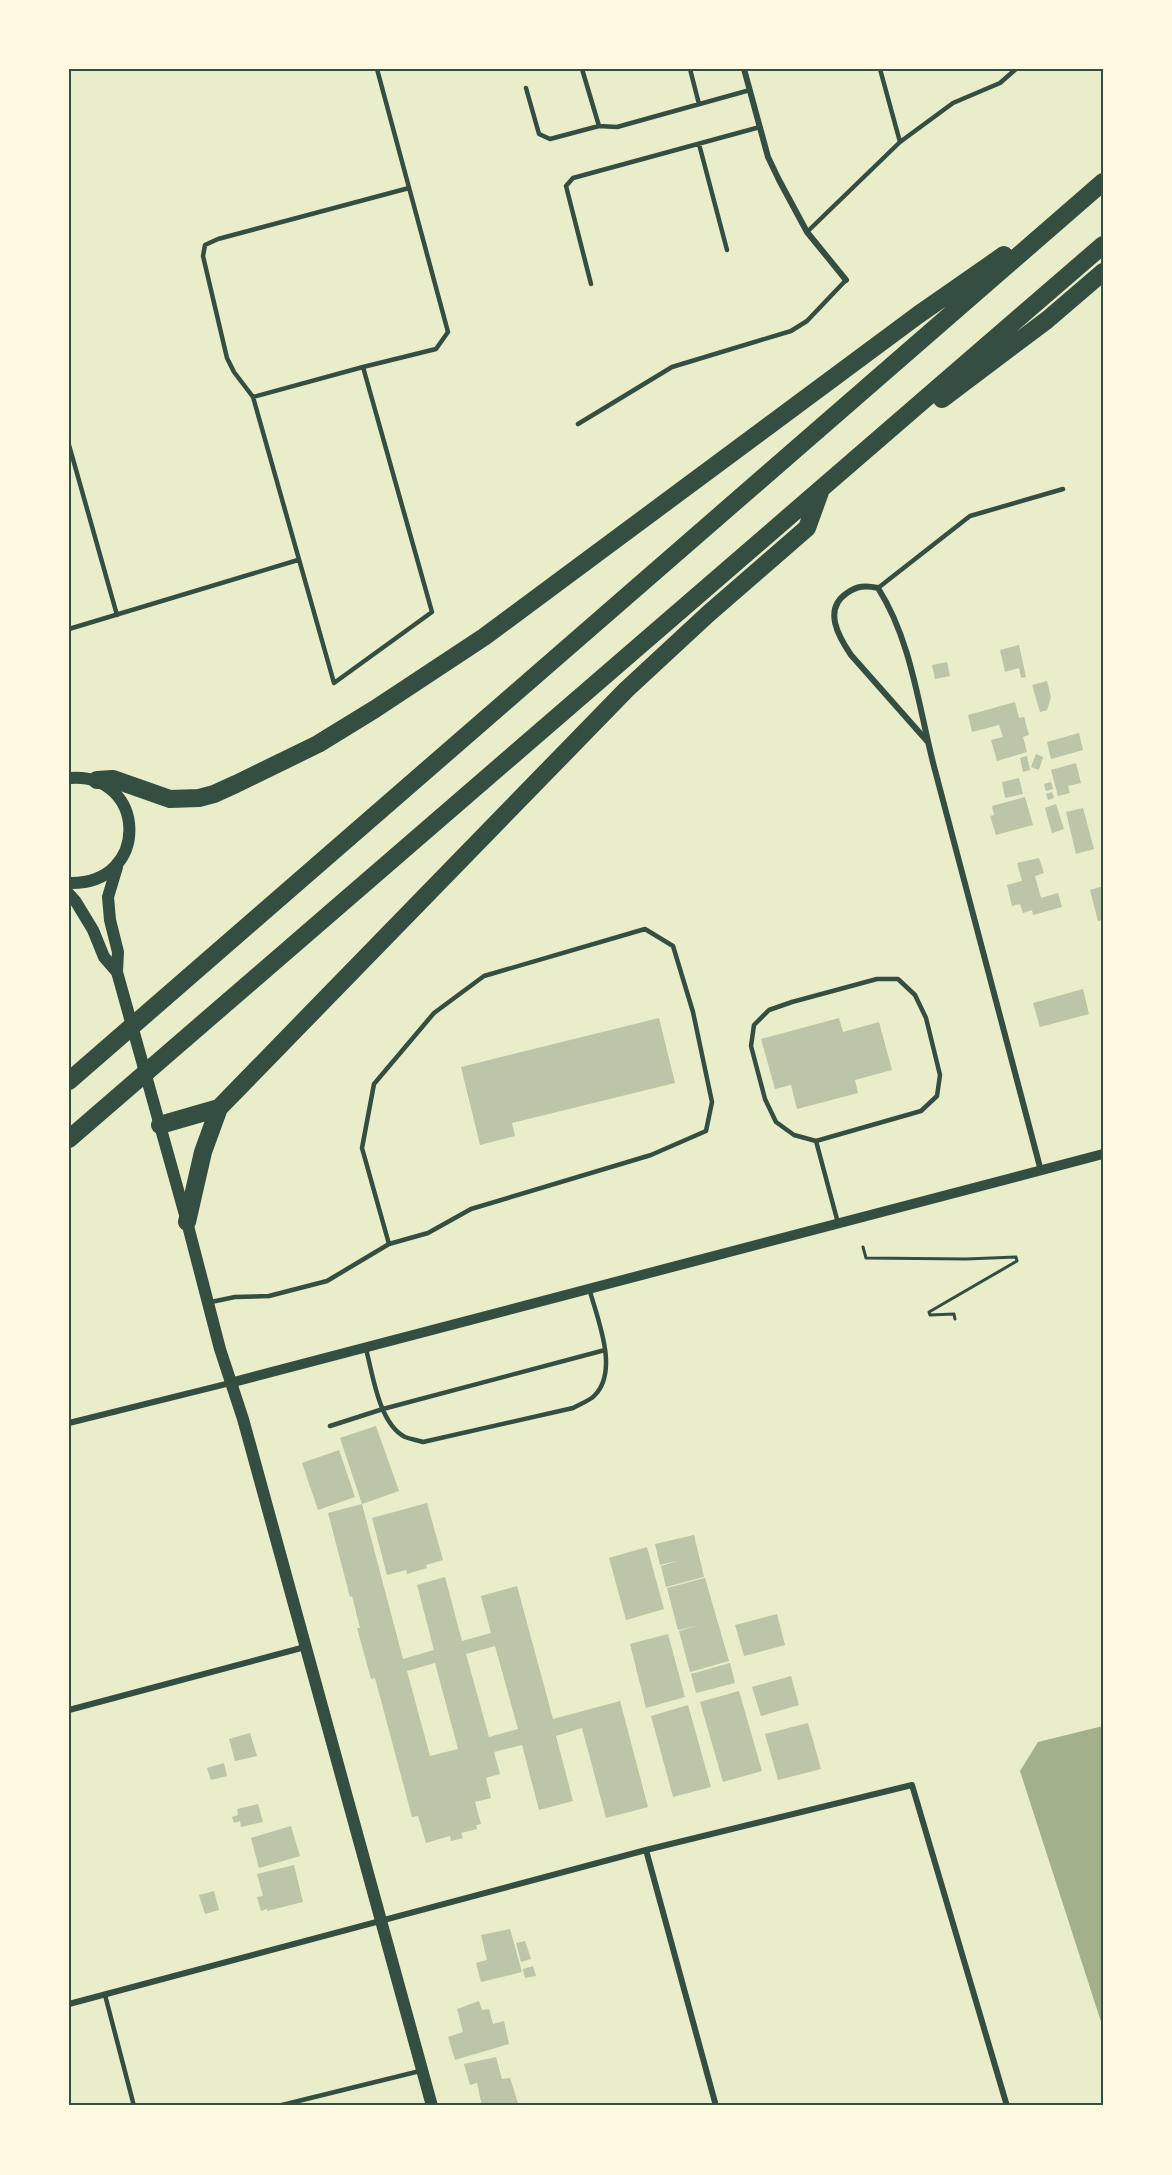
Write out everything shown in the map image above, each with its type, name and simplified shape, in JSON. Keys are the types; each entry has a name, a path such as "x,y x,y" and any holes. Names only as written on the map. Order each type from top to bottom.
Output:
{"highway":[{"path":"73,1077 1103,182"},
{"path":"97,780 113,779 170,799 198,798 236,784 318,744 484,637 918,315 1079,202"},
{"path":"69,1139 1103,245"},
{"path":"187,1222 203,1152 219,1108 626,690 708,614 807,528 819,492 1047,320 1103,272"},
{"path":"160,1125 219,1108"}],"main road":[{"path":"69,778 81,777 97,780 112,789 123,802 129,818 130,836 126,852 117,867 108,897 110,920 118,952 117,972 432,2106"},
{"path":"69,883 87,883 103,877 117,867"},
{"path":"69,894 90,924 104,957 117,972"}],"street":[{"path":"744,69 768,157 807,232 846,279"},
{"path":"927,741 842,642 834,623 834,609 839,598 857,587 878,588 901,631 927,741 1041,1171"},
{"path":"69,1423 230,1383 1103,1154"},
{"path":"69,1710 306,1647"},
{"path":"69,2004 646,1850 912,1785 1006,2106"},
{"path":"646,1850 716,2106"}],"lane":[{"path":"253,397 436,349 448,332 377,69"},
{"path":"582,69 598,126"},
{"path":"690,69 699,105"},
{"path":"880,69 900,142"},
{"path":"807,232 900,142 953,103 1000,83 1016,69"},
{"path":"526,88 539,134 550,139 598,126 617,127 750,90"},
{"path":"591,284 566,186 573,178 760,127"},
{"path":"699,144 727,250"},
{"path":"363,367 432,612 334,683 253,397 234,372 227,358 203,256 205,245 218,239 409,188"},
{"path":"578,424 672,367 791,331 807,321 846,279"},
{"path":"69,445 117,615"},
{"path":"878,588 970,516 1063,489"},
{"path":"69,628 298,560"},
{"path":"208,1303 236,1297 268,1296 327,1281 390,1244 428,1233 471,1209 651,1155 706,1131 712,1102 693,1012 673,946 645,929 484,976 434,1013 374,1084 362,1148 390,1244"},
{"path":"877,979 898,979 915,995 926,1018 940,1075 938,1096 921,1111 816,1141 794,1135 776,1122 765,1099 751,1046 754,1025 769,1010 792,1002 877,979"},
{"path":"816,1141 838,1223"},
{"path":"366,1347 383,1409 392,1427 405,1437 423,1442 573,1408 594,1396 605,1379 605,1350 589,1288"},
{"path":"330,1426 383,1409 605,1350"},
{"path":"105,1995 134,2106"},
{"path":"278,2106 423,2071"}],"path":[{"path":"863,1247 866,1258 1016,1257 1017,1261 929,1312 930,1315 954,1314 955,1318"}],"shaded area":[{"path":"1103,1726 1103,2028 1020,1771 1038,1742"}],"building":[{"path":"1019,645 1026,677 1021,678 1019,668 1005,672 1000,650"},
{"path":"947,662 950,676 935,679 932,665"},
{"path":"1047,681 1051,697 1047,710 1040,712 1032,685"},
{"path":"1015,702 1019,718 1024,717 1029,735 1023,737 1027,752 997,761 991,740 1003,737 999,725 972,732 968,715"},
{"path":"1079,733 1083,750 1051,759 1047,742"},
{"path":"1036,754 1043,757 1039,770 1031,767"},
{"path":"1027,756 1030,770 1023,772 1020,758"},
{"path":"1076,763 1081,783 1068,786 1070,793 1058,796 1051,770"},
{"path":"1019,778 1023,794 1005,798 1002,782"},
{"path":"1051,782 1053,789 1046,791 1044,784"},
{"path":"1052,792 1054,798 1048,800 1046,794"},
{"path":"1025,797 1033,825 996,835 990,816 994,815 992,806"},
{"path":"1056,804 1064,829 1052,833 1045,808"},
{"path":"1083,808 1094,849 1076,854 1066,812"},
{"path":"1039,858 1044,873 1035,876 1041,898 1058,893 1062,907 1033,915 1032,910 1023,913 1020,904 1012,906 1007,885 1022,881 1017,863"},
{"path":"1103,886 1103,920 1098,921 1090,890"},
{"path":"1083,989 1089,1014 1040,1027 1033,1003"},
{"path":"659,1018 675,1083 512,1123 515,1136 480,1145 461,1067"},
{"path":"839,1018 843,1032 879,1022 892,1070 855,1080 858,1093 797,1109 791,1085 775,1089 761,1039"},
{"path":"376,1426 399,1491 362,1504 340,1438"},
{"path":"339,1450 355,1497 318,1510 302,1463"},
{"path":"427,1503 443,1560 407,1574 406,1570 387,1575 372,1518"},
{"path":"362,1504 403,1659 434,1650 417,1585 445,1577 462,1641 491,1633 481,1596 517,1586 553,1719 620,1701 648,1807 606,1818 582,1728 556,1736 573,1801 539,1810 522,1745 494,1752 500,1774 486,1778 491,1798 475,1802 481,1824 476,1825 477,1829 461,1833 463,1838 451,1841 450,1836 426,1843 418,1816 412,1817 375,1678 371,1679 357,1628 360,1628 352,1596 350,1597 328,1513","holes":["495,1646 518,1729 489,1737 466,1654","435,1663 458,1749 430,1756 407,1671"]},
{"path":"694,1535 704,1577 666,1587 661,1566 677,1561 660,1565 655,1544"},
{"path":"647,1547 664,1609 626,1620 609,1558"},
{"path":"705,1578 729,1661 690,1672 679,1631 696,1626 678,1630 667,1588"},
{"path":"777,1614 785,1645 744,1656 735,1625"},
{"path":"668,1634 685,1697 646,1708 630,1644"},
{"path":"730,1663 735,1683 696,1693 691,1674"},
{"path":"791,1676 799,1705 761,1716 752,1687"},
{"path":"739,1691 762,1771 723,1782 700,1702"},
{"path":"688,1705 711,1787 673,1797 651,1716"},
{"path":"808,1723 821,1769 778,1780 765,1734"},
{"path":"250,1733 257,1756 235,1761 229,1739"},
{"path":"224,1763 227,1776 211,1780 207,1768"},
{"path":"258,1804 263,1822 241,1827 240,1821 234,1823 232,1817 238,1815 237,1809"},
{"path":"291,1826 300,1856 259,1868 251,1838"},
{"path":"294,1865 303,1902 261,1911 257,1897 263,1896 257,1874"},
{"path":"214,1891 219,1910 205,1914 199,1895"},
{"path":"510,1929 522,1972 481,1982 476,1963 487,1960 481,1935"},
{"path":"525,1941 531,1959 521,1962 516,1943"},
{"path":"533,1966 536,1976 525,1978 523,1969"},
{"path":"479,2001 482,2010 489,2009 493,2024 504,2021 509,2044 455,2060 448,2037 463,2032 457,2009"},
{"path":"496,2057 502,2079 510,2078 519,2106 482,2106 477,2083 470,2085 464,2064"}]}
